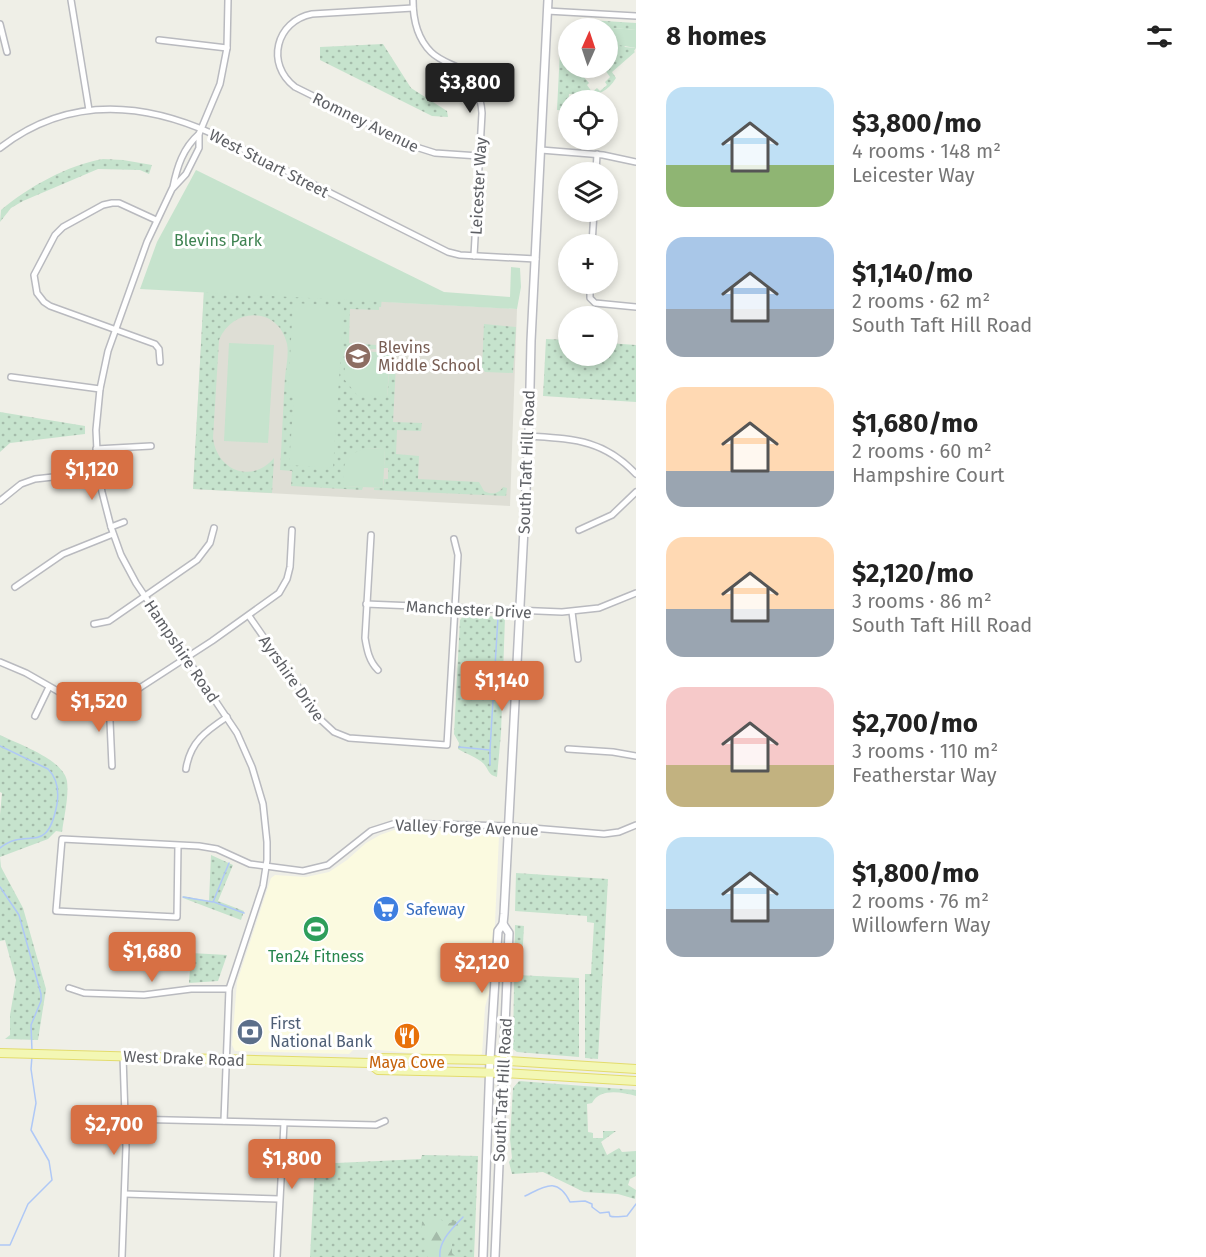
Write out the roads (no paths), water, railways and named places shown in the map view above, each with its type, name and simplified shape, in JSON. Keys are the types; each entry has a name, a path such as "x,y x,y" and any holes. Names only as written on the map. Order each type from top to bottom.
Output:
{"main road":[{"name":"South Taft Hill Road","path":"483,1257 490,1060 498,931 503,924 548,0"},
{"name":"South Taft Hill Road","path":"495,1257 509,933 503,924"},
{"name":"West Drake Road","path":"0,1053 369,1064 378,1070 504,1072 636,1081"},
{"name":"West Drake Road","path":"369,1064 377,1058 490,1060 636,1069"}],"street":[{"path":"71,0 89,110"},
{"name":"Hampshire Road","path":"224,1121 229,989 237,959 259,901 266,867 267,842 263,804 246,752 227,717 145,597 121,555 111,527 98,472 96,448 100,389 108,351 156,220 172,189 189,168 199,148 201,132 220,84 226,48 228,0"},
{"name":"Leicester Way","path":"413,0 418,32 428,48 437,57 463,72 478,93 482,113 474,256"},
{"path":"276,79 283,74 278,63 277,51 282,33 292,22 312,14 413,8"},
{"path":"547,11 636,16"},
{"path":"285,16 292,22"},
{"path":"0,24 8,52"},
{"path":"159,40 226,48"},
{"name":"Romney Avenue","path":"283,74 295,87 416,147 435,153 479,156"},
{"name":"West Stuart Street","path":"0,148 44,123 89,110 112,109 173,117 438,248 460,255 536,259"},
{"name":"Hampshire Road","path":"172,189 176,170 189,143 201,132"},
{"path":"541,150 597,154 636,162"},
{"path":"597,154 597,162"},
{"path":"156,220 119,203 103,205 60,229 36,270 34,288 44,302 155,344 159,349 160,362"},
{"path":"590,294 590,298 595,303 636,307"},
{"path":"11,377 100,389"},
{"path":"528,436 585,441 620,458 636,474"},
{"path":"96,448 151,446"},
{"path":"0,501 21,484 35,479 98,472"},
{"path":"579,530 612,515 636,492"},
{"path":"111,527 124,522"},
{"path":"94,624 109,621 202,555 210,543 214,528"},
{"path":"0,662 26,673 61,693 78,698 109,699 138,689 186,659 279,593 287,579 290,567 292,530"},
{"path":"15,587 63,554 113,534"},
{"path":"371,535 366,604 366,645 373,665 378,670"},
{"path":"454,539 458,555 455,609"},
{"name":"Manchester Drive","path":"366,604 519,612 572,612 600,608 636,593"},
{"name":"Ayrshire Drive","path":"249,616 321,720 334,732 357,739 447,744 455,609"},
{"path":"572,612 578,659"},
{"path":"35,716 49,687"},
{"path":"109,699 112,766"},
{"path":"186,768 194,743 207,730 227,717"},
{"path":"568,749 636,756"},
{"name":"Valley Forge Avenue","path":"178,845 177,917 56,911 62,839 178,845 208,847 250,864 303,871 321,868 337,861 371,831 396,823 508,826 604,834 619,832 636,825"},
{"path":"69,988 84,993 144,995 190,989 229,989"},
{"path":"122,1257 126,1119 123,1056"},
{"path":"126,1119 376,1125 385,1121"},
{"path":"277,1257 284,1123"},
{"path":"124,1194 279,1199"}],"waterway":[{"path":"490,750 498,617"},
{"path":"0,746 48,769 56,781 58,794 53,820 48,831 42,836 19,839 0,848"},
{"path":"459,747 490,750 490,765"},
{"path":"183,897 213,902 229,863"},
{"path":"0,887 19,915 41,994 41,1001 31,1025 32,1051"},
{"path":"214,902 244,913"},
{"path":"0,1245 10,1245 28,1204 52,1180 49,1161 31,1130 36,1103 31,1069 32,1056"},
{"path":"525,1196 544,1187 555,1186 565,1194 570,1202 585,1201 592,1204 592,1207 600,1213 609,1212 610,1216 614,1217 627,1216 636,1204"},
{"path":"440,1257 444,1240 463,1217"}],"place":[{"name":"Blevins Middle School","path":"358,356"},
{"name":"Safeway","path":"386,909"},
{"name":"Ten24 Fitness","path":"316,929"},
{"name":"First National Bank","path":"250,1032"},
{"name":"Maya Cove","path":"407,1036"}],"park label":[{"name":"Blevins Park","path":"218,240"}]}
